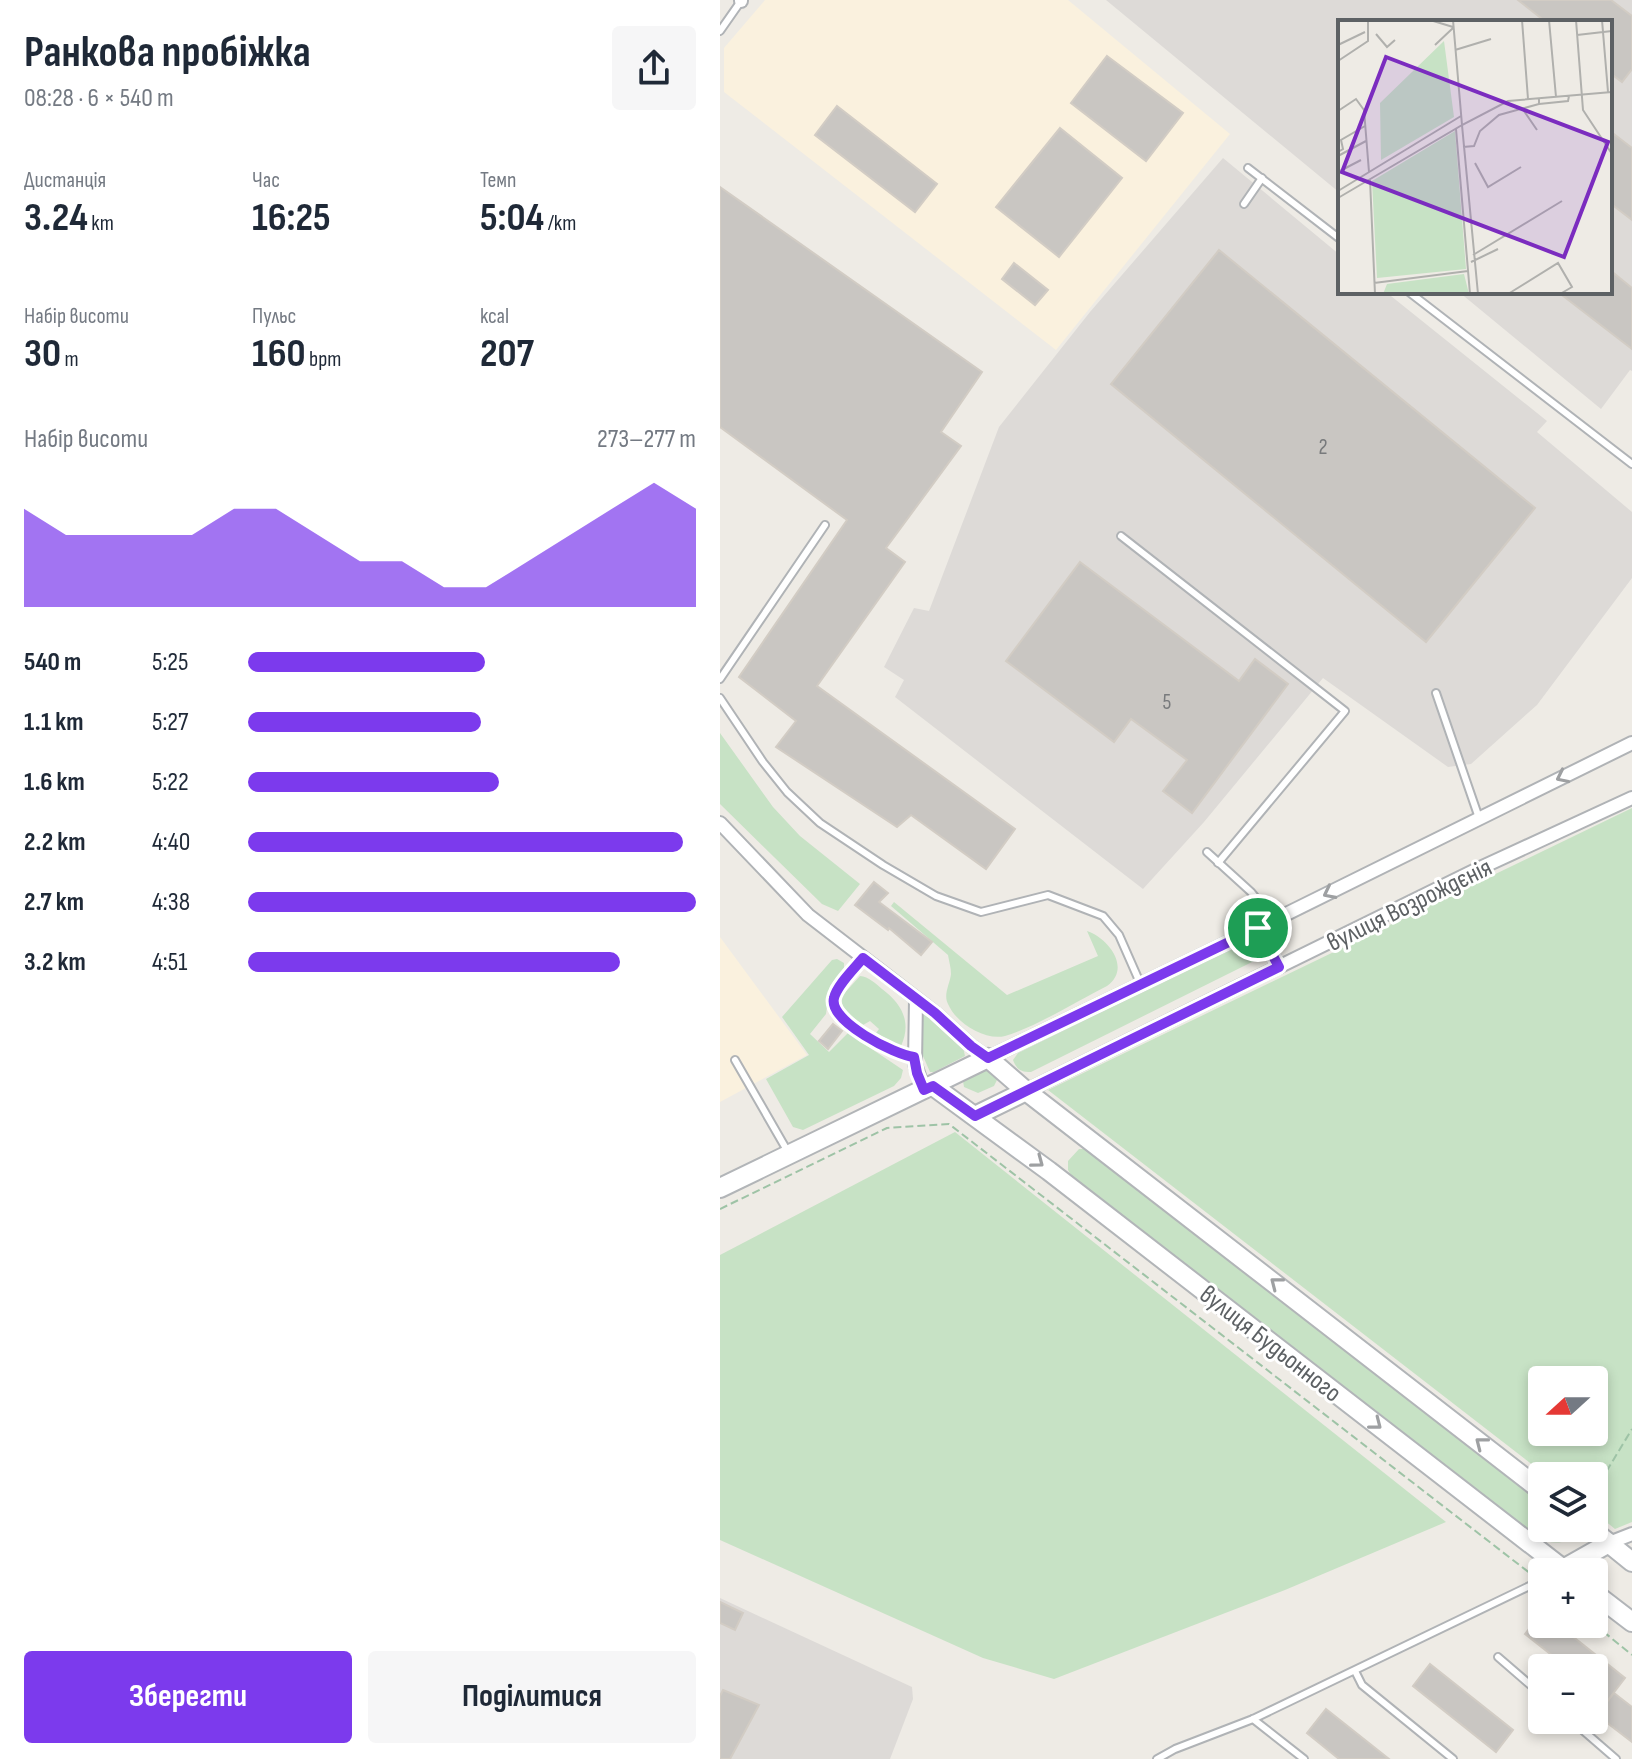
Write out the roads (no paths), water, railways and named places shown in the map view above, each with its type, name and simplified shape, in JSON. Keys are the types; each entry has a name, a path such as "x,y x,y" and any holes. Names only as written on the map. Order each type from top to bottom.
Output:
{"main road":[{"name":"вулиця Будьонного","path":"988,1058 1026,1091 1528,1480"},
{"name":"вулиця Возрождєнія","path":"720,1188 988,1058"},
{"path":"928,1088 975,1116"},
{"name":"вулиця Возрождєнія","path":"975,1116 1026,1091"},
{"name":"вулиця Будьонного","path":"975,1116 1545,1558"},
{"path":"1584,1558 1609,1543 1632,1562"},
{"path":"1608,1604 1632,1622"}],"street":[{"name":"вулиця Возрождєнія","path":"988,1058 1632,743"},
{"name":"вулиця Возрождєнія","path":"1026,1091 1478,869 1632,798"},
{"path":"720,823 808,915 988,1058"},
{"path":"1258,928 1279,967"},
{"path":"916,1000 914,1057 917,1073 928,1088"},
{"path":"1609,1543 1632,1534"}],"lane":[{"path":"720,31 741,0"},
{"path":"1248,168 1338,237"},
{"path":"1244,204 1262,178"},
{"path":"1412,294 1632,464"},
{"path":"720,679 825,525"},
{"path":"1121,536 1345,711 1218,863"},
{"path":"1436,693 1479,818"},
{"path":"720,698 787,792 820,823 936,896 981,912 1048,895 1103,916 1119,935 1141,985"},
{"path":"1207,852 1251,892 1274,920"},
{"path":"863,958 835,995 835,1011 861,1033 886,1048 914,1057"},
{"path":"735,1060 790,1155"},
{"path":"1157,1759 1253,1719 1528,1586"},
{"path":"1498,1657 1528,1683"},
{"path":"1355,1671 1362,1685 1453,1759"},
{"path":"1253,1719 1304,1759"},
{"path":"1587,1734 1616,1759"}]}
